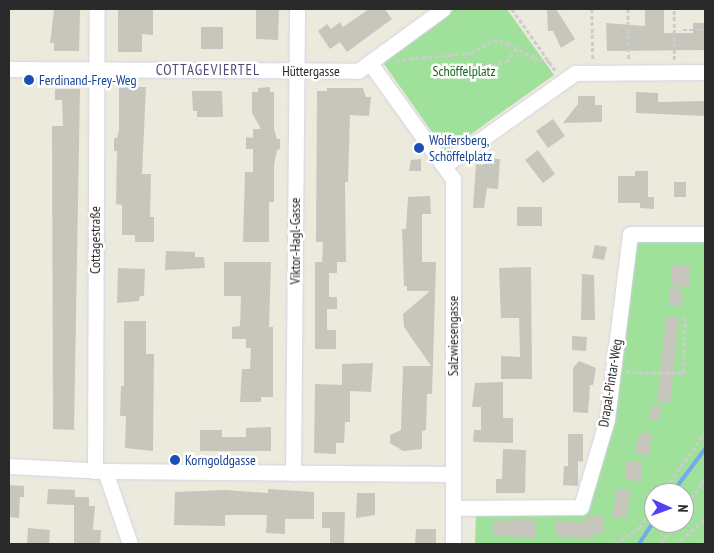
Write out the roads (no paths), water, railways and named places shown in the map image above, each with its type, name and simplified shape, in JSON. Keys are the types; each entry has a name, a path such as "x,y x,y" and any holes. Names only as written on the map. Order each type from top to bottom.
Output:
{"street":[{"name":"Cottagestraße","path":"97,9 100,471 130,544"},
{"name":"Viktor-Hagl-Gasse","path":"293,473 297,9"},
{"name":"Hüttergasse","path":"9,69 358,71 443,9"},
{"name":"Salzwiesengasse","path":"370,63 445,165 453,179 452,544"},
{"path":"445,165 574,72 705,72"},
{"name":"Drapal-Pintar-Weg","path":"453,508 581,507 606,419 630,234 705,234"},
{"path":"9,466 100,471 452,474"}],"waterway":[{"path":"680,483 705,449"},
{"path":"639,544 646,533"}],"place":[{"name":"Ferdinand-Frey-Weg","path":"29,80"},
{"name":"Wolfersberg, Schöffelplatz","path":"419,148"},
{"name":"Korngoldgasse","path":"175,460"}],"district":[{"name":"COTTAGEVIERTEL","path":"208,70"}],"park label":[{"name":"Schöffelplatz","path":"464,71"}]}
